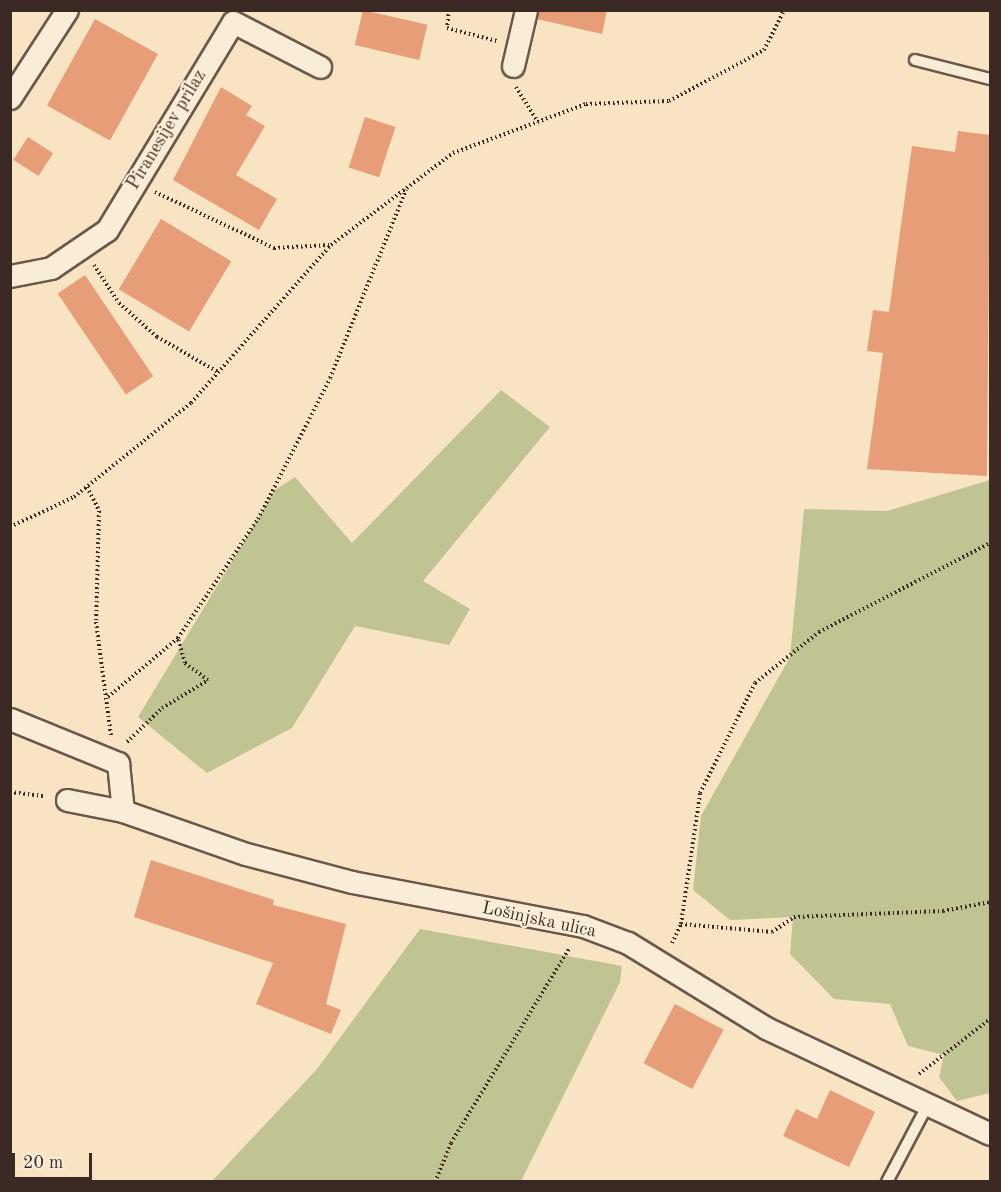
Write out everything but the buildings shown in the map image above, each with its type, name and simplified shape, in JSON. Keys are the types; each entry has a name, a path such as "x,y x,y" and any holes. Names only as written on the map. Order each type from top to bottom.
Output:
{"street":[{"path":"10,98 67,10"},
{"path":"516,56 526,10"},
{"name":"Piranesijev prilaz","path":"10,276 51,268 107,230 233,22 320,67"},
{"path":"10,719 111,757 118,763 123,812"},
{"name":"Lošinjska ulica","path":"67,800 123,812 246,854 352,882 583,926 663,963 766,1028 901,1094 990,1134"}],"lane":[{"path":"915,60 990,79"},
{"path":"887,1182 927,1106"}],"path":[{"path":"449,10 447,28 516,56 517,92 538,122"},
{"path":"10,527 87,487 191,402 331,245 453,153 585,104 669,101 764,50 784,10"},
{"path":"136,182 274,248 331,245"},
{"path":"108,697 178,639 258,519 330,378 406,189"},
{"path":"82,247 119,303 156,337 218,372"},
{"path":"87,487 99,511 96,622 108,697 111,757"},
{"path":"663,963 681,924 700,794 755,683 819,632 990,543"},
{"path":"111,757 162,708 208,680 185,663 178,639"},
{"path":"10,792 67,800"},
{"path":"681,924 772,932 794,917 932,912 990,902"},
{"path":"435,1182 451,1143 583,926"},
{"path":"901,1094 929,1063 990,1019"}],"green space":[{"path":"501,390 550,427 423,581 470,609 449,645 355,626 292,728 207,773 138,717 275,490 295,477 352,543"},
{"path":"990,480 990,1093 957,1101 939,1077 944,1055 908,1046 890,1004 834,999 790,954 793,917 730,920 693,890 701,816 790,657 804,509 887,511"},
{"path":"420,929 622,966 620,982 521,1181 212,1181 317,1069"}]}
